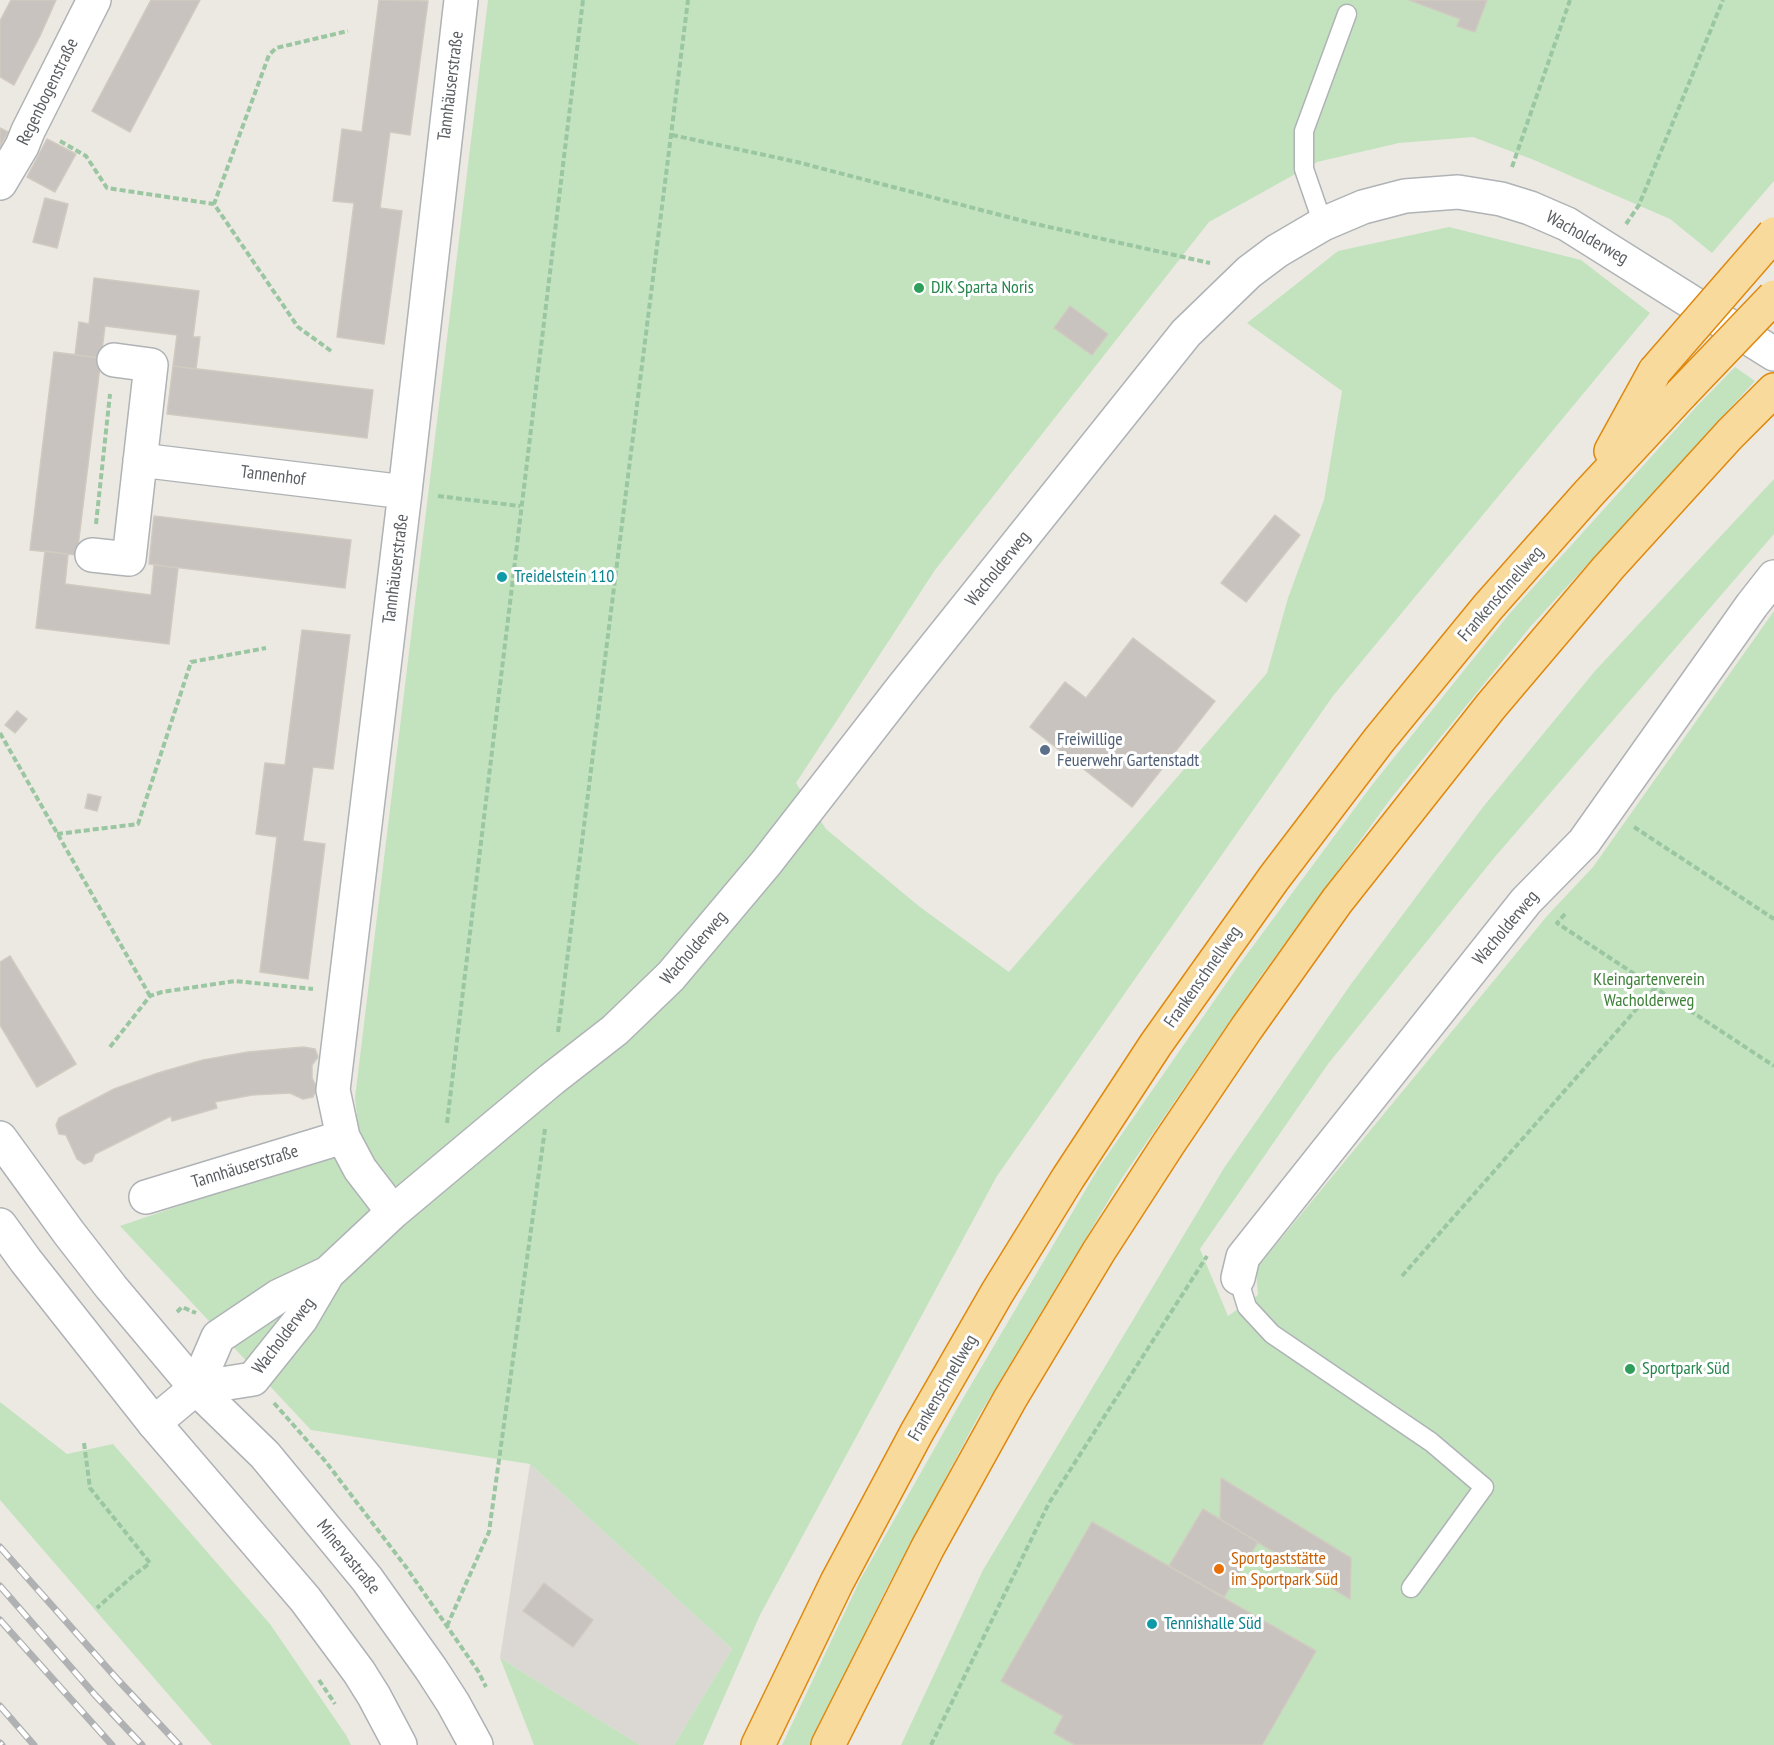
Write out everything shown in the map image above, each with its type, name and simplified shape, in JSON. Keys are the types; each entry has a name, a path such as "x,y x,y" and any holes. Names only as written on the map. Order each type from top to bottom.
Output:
{"highway":[{"path":"1589,493 1655,371 1774,233"},
{"name":"Frankenschnellweg","path":"758,1745 837,1582 917,1432 1068,1178 1156,1044 1326,809 1379,740 1488,607 1589,493 1774,297"},
{"path":"828,1745 928,1547 1010,1399 1105,1241 1169,1143 1336,901 1491,706 1608,568 1730,434 1774,390"}],"street":[{"name":"Regenbogenstraße","path":"0,183 22,146 94,0"},
{"name":"Tannhäuserstraße","path":"393,1212 360,1169 343,1137 333,1090 461,0"},
{"name":"Wacholderweg","path":"196,1388 253,1379 301,1319 328,1273 393,1212 552,1079 615,1030 670,976 766,863 902,688 1186,333 1249,272 1277,251 1323,224 1363,207 1405,196 1458,192 1501,199 1530,208 1567,224 1774,354"},
{"path":"92,555 129,559 151,365 114,360"},
{"name":"Tannenhof","path":"140,460 405,492"},
{"name":"Wacholderweg","path":"1238,1278 1243,1257 1280,1210 1526,901 1584,842 1774,577"},
{"name":"Tannhäuserstraße","path":"146,1197 343,1137"},
{"name":"Minervastraße","path":"0,1138 76,1242 196,1388 265,1455 367,1579 431,1669 476,1745"},
{"path":"0,1225 154,1423 305,1599 359,1672 400,1745"},
{"name":"Wacholderweg","path":"196,1388 218,1338 279,1296 328,1273"},
{"path":"154,1423 196,1388"}],"lane":[{"path":"1323,224 1304,169 1304,131 1347,14"},
{"path":"1238,1278 1247,1307 1272,1334 1431,1442 1484,1487 1411,1588"}],"path":[{"path":"461,1155 446,1133 520,506 583,0"},
{"path":"447,1626 489,1532 552,1079 688,0"},
{"path":"1501,199 1570,0"},
{"path":"1609,249 1639,206 1723,0"},
{"path":"214,204 269,55 276,48 348,31"},
{"path":"28,131 48,134 86,156 107,189 214,204 297,327 331,351"},
{"path":"671,135 797,162 1031,223 1249,272"},
{"path":"92,555 114,360"},
{"path":"405,492 520,506"},
{"path":"57,834 138,824 191,662 266,648"},
{"path":"0,733 150,996"},
{"path":"1627,836 1634,827 1774,919"},
{"path":"1571,906 1557,923 1774,1066"},
{"path":"110,1047 150,996 162,992 235,981 344,993"},
{"path":"1402,1276 1655,988"},
{"path":"931,1745 1049,1503 1211,1249"},
{"path":"84,1443 90,1488 150,1563 97,1608"}],"shaded area":[{"path":"530,1464 732,1649 674,1745 640,1745 500,1658"}],"green space":[{"path":"488,0 1774,0 1774,181 1712,253 1670,219 1534,160 1473,137 1399,143 1317,162 1209,222 935,570 796,783 826,829 920,907 1009,972 1267,673 1288,598 1324,500 1342,391 1247,323 1338,251 1449,227 1581,260 1650,313 1333,696 997,1176 760,1615 703,1745 674,1745 732,1649 530,1464 311,1430 120,1226 360,1144 355,1098"},
{"path":"1735,367 1755,381 1531,626 1392,797 1260,977 1122,1178 978,1417 885,1591 810,1745 782,1745 860,1580 958,1407 1099,1167 1239,965 1372,785 1510,613"},
{"name":"Kleingartenverein Wacholderweg","path":"1774,479 1774,534 1494,858 1328,1064 1200,1249 1228,1316 1258,1295 1256,1269 1547,916 1593,867 1774,611 1774,1745 901,1745 983,1570 1224,1168 1351,984 1483,807 1594,672"},
{"path":"0,1402 67,1454 113,1444 270,1624 351,1745 212,1745 0,1500"},
{"path":"500,1658 640,1745 534,1745"}],"building":[{"path":"11,0 56,0 14,85 0,77 0,21"},
{"path":"151,0 200,0 130,132 92,111"},
{"path":"379,0 428,1 410,135 390,132 380,208 402,211 384,344 337,337 354,203 333,201 342,129 362,132"},
{"path":"1409,0 1487,0 1475,32 1457,26 1460,19"},
{"path":"0,128 8,132 0,147"},
{"path":"47,139 76,154 55,192 27,177"},
{"path":"45,198 68,204 57,248 33,242"},
{"path":"94,278 199,291 193,337 200,337 196,369 173,366 177,335 105,326 101,358 75,355 79,322 89,324"},
{"path":"1070,306 1108,334 1092,355 1054,328"},
{"path":"54,352 101,358 77,555 30,550"},
{"path":"173,366 373,390 367,438 167,414"},
{"path":"1275,515 1300,535 1246,602 1221,583"},
{"path":"154,516 351,540 345,588 149,564"},
{"path":"45,551 68,554 65,584 151,595 154,565 178,568 169,644 36,628"},
{"path":"302,630 350,635 333,769 313,767 303,840 325,844 308,979 260,972 277,837 256,834 265,763 285,765"},
{"path":"1133,638 1215,701 1132,807 1030,727 1065,682 1086,698"},
{"path":"17,711 27,719 15,733 5,725"},
{"path":"88,794 101,797 97,811 85,808"},
{"path":"10,956 76,1064 37,1087 0,1025 0,962"},
{"path":"303,1047 315,1049 318,1057 312,1065 312,1078 317,1088 313,1097 303,1099 290,1093 252,1095 215,1102 217,1108 172,1121 171,1116 95,1154 92,1161 84,1164 77,1159 66,1135 59,1134 56,1125 59,1118 114,1089 158,1073 203,1060 248,1052"},
{"path":"1221,1478 1351,1558 1350,1599 1220,1519"},
{"path":"1203,1509 1258,1542 1224,1597 1169,1566"},
{"name":"Tennishalle Süd","path":"1092,1522 1316,1651 1262,1745 1075,1745 1054,1733 1063,1716 1001,1681"},
{"path":"544,1583 593,1620 573,1647 523,1611"}],"railway":[{"path":"0,1547 179,1745"},
{"path":"0,1586 142,1745"},
{"path":"0,1620 112,1745"},
{"path":"0,1706 34,1745"}],"place":[{"name":"DJK Sparta Noris","path":"919,288"},
{"name":"Treidelstein 110","path":"502,577"},
{"name":"Freiwillige Feuerwehr Gartenstadt","path":"1045,750"},
{"name":"Sportpark Süd","path":"1630,1369"},
{"name":"Sportgaststätte im Sportpark Süd","path":"1219,1569"},
{"name":"Tennishalle Süd","path":"1152,1624"}]}
